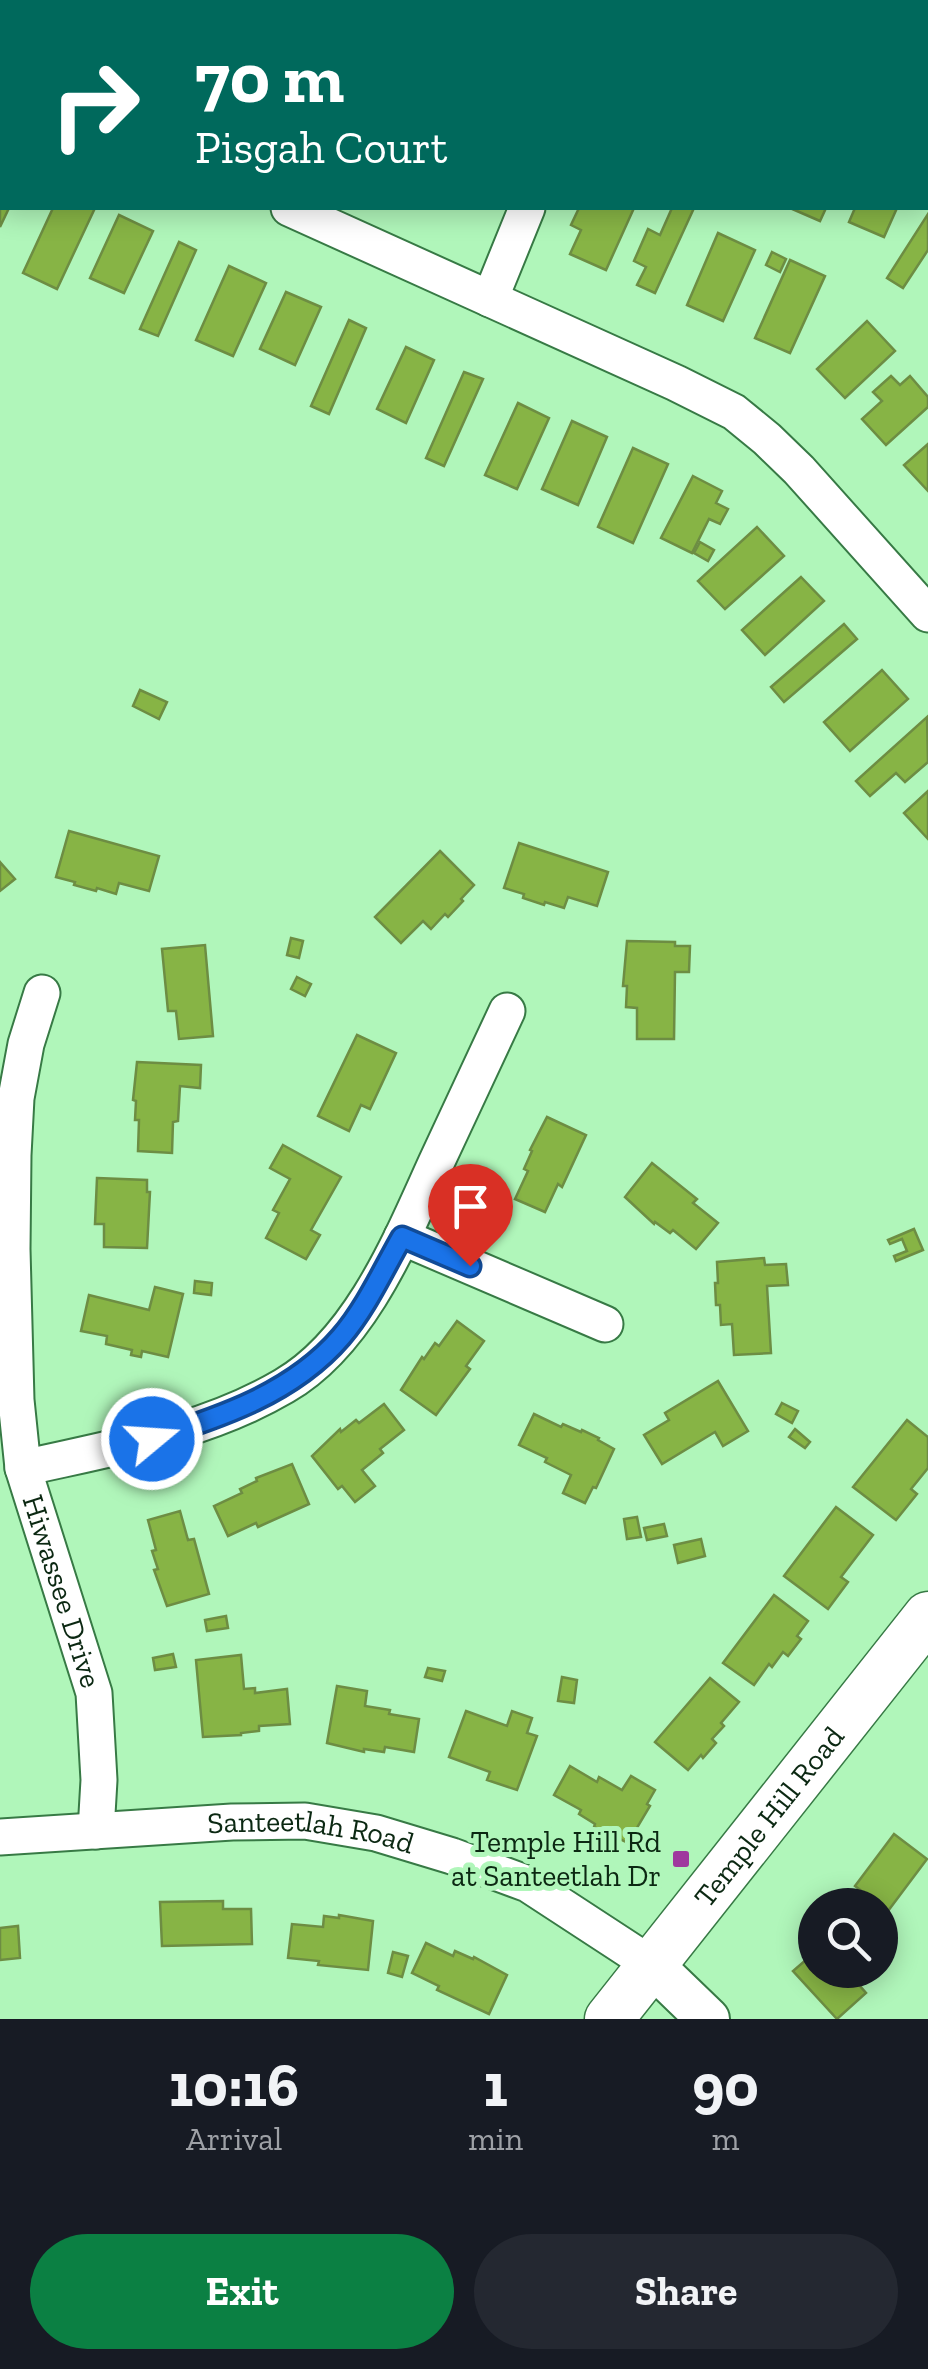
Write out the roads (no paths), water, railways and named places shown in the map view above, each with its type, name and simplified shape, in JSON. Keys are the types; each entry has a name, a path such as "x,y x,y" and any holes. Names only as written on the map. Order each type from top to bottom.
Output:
{"main road":[{"name":"Temple Hill Road","path":"610,2019 928,1616"}],"street":[{"path":"293,210 734,412 799,470 928,614"},
{"path":"490,299 526,210"},
{"name":"Hiwassee Drive","path":"42,994 26,1044 16,1098 16,1400 23,1468 94,1694 99,1780 96,1830"},
{"path":"23,1468 211,1420 285,1386 316,1361 342,1336 402,1237 507,1011"},
{"path":"402,1237 605,1324"},
{"name":"Santeetlah Road","path":"0,1838 232,1822 304,1821 376,1832 528,1884 652,1965"},
{"path":"652,1965 708,2019"}],"place":[{"name":"Temple Hill Rd at Santeetlah Dr","path":"681,1859"}]}
